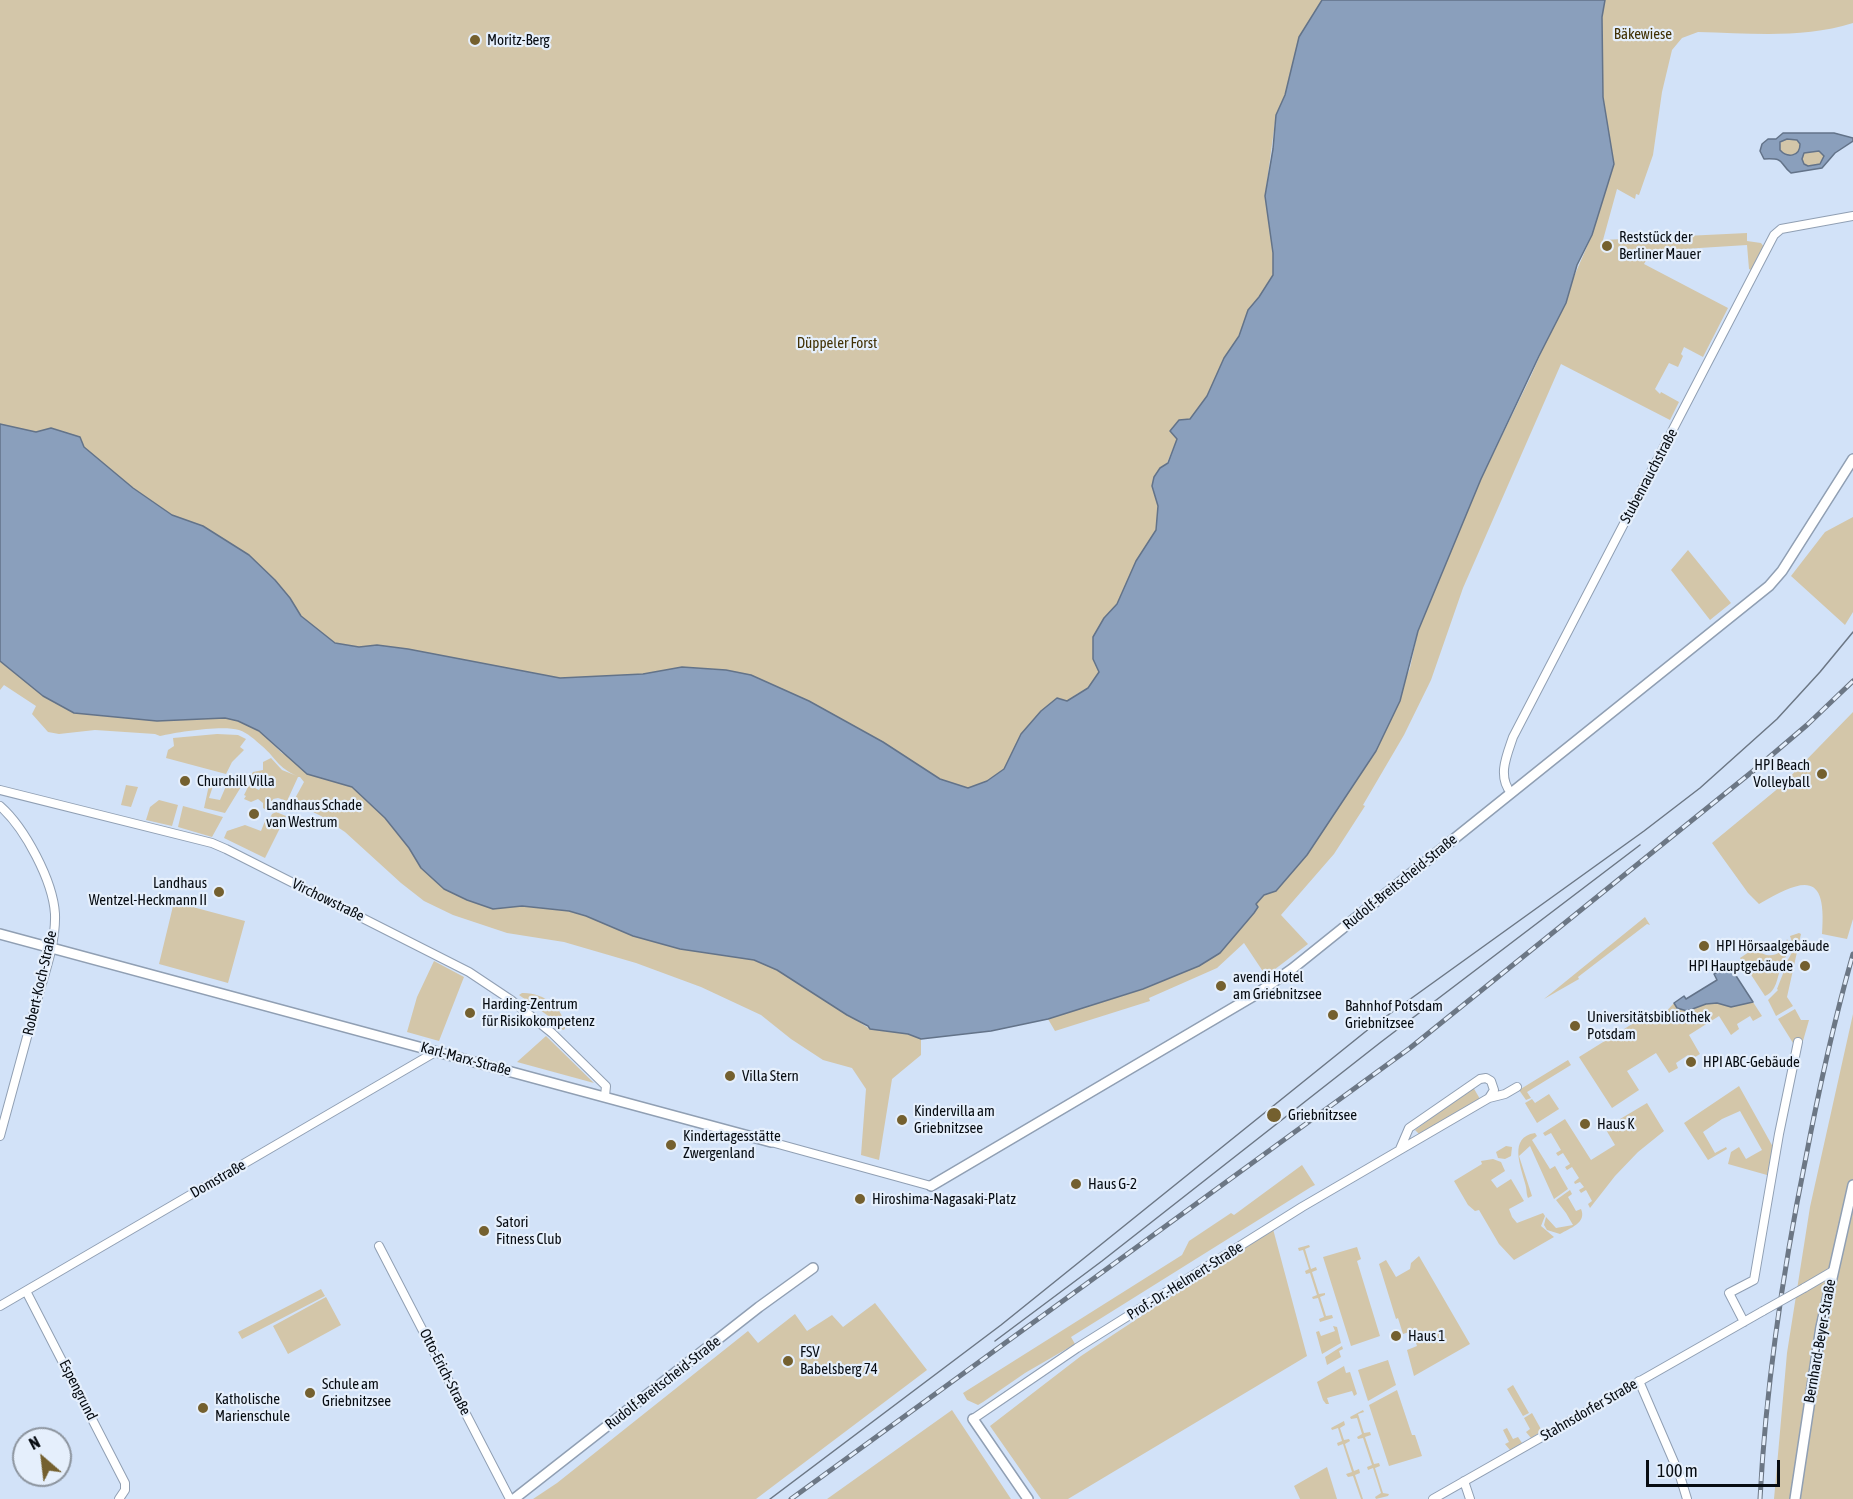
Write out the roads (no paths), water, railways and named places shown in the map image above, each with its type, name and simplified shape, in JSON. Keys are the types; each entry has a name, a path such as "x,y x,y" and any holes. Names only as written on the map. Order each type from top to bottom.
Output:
{"street":[{"name":"Stubenrauchstraße","path":"1511,793 1505,786 1503,772 1513,736 1774,235 1781,229 1853,216"},
{"name":"Rudolf-Breitscheid-Straße","path":"931,1186 1270,986 1769,586 1782,571 1853,459"},
{"name":"Virchowstraße","path":"0,790 218,845 450,961 500,992 552,1033 606,1086 605,1096"},
{"name":"Robert-Koch-Straße","path":"0,806 24,834 37,857 55,914 51,948 0,1136"},
{"name":"Karl-Marx-Straße","path":"0,934 931,1186"},
{"path":"1744,1322 1729,1293 1754,1280 1779,1134 1798,1042"},
{"name":"Domstraße","path":"0,1306 437,1052"},
{"name":"Prof.-Dr.-Helmert-Straße","path":"1400,1149 1409,1128 1477,1080 1486,1078 1493,1084 1494,1090 1489,1098"},
{"name":"Prof.-Dr.-Helmert-Straße","path":"973,1419 1005,1395 1106,1329 1302,1207 1489,1098 1505,1094 1517,1087"},
{"name":"Bernhard-Beyer-Straße","path":"1795,1499 1815,1363 1853,1185"},
{"name":"Otto-Erich-Straße","path":"379,1246 512,1499"},
{"name":"Rudolf-Breitscheid-Straße","path":"512,1499 813,1268"},
{"name":"Stahnsdorfer Straße","path":"1433,1499 1833,1271"},
{"name":"Espengrund","path":"26,1291 125,1483 125,1491 119,1499"},
{"path":"1639,1381 1680,1476 1687,1499"},
{"path":"973,1419 1028,1499"},
{"path":"1464,1481 1470,1499"}],"water":[{"path":"1322,0 1605,0 1602,17 1603,97 1614,164 1592,235 1577,265 1566,303 1481,479 1418,631 1400,701 1376,751 1307,855 1276,891 1264,895 1256,904 1258,907 1254,913 1220,953 1199,966 1143,989 1048,1019 991,1031 921,1039 908,1034 870,1029 777,970 754,960 680,949 633,936 569,911 522,906 493,909 467,900 444,889 421,868 409,848 385,818 352,787 307,774 259,731 238,721 225,718 157,721 74,713 43,696 0,661 0,424 36,432 51,428 80,437 84,447 133,488 172,515 203,526 249,555 275,580 301,616 335,643 359,647 377,645 408,649 560,678 643,674 682,667 726,670 751,675 809,701 883,742 940,779 968,788 987,781 1004,769 1021,734 1041,711 1057,698 1067,701 1088,688 1099,672 1093,659 1093,637 1104,618 1117,604 1136,561 1156,530 1158,506 1152,486 1154,477 1160,468 1168,463 1177,439 1170,431 1179,420 1190,419 1207,396 1224,358 1239,336 1248,310 1273,275 1273,253 1265,196 1276,115 1285,95 1299,37"},
{"path":"1783,133 1834,133 1853,138 1853,141 1835,153 1822,168 1791,173 1779,160 1764,159 1760,151 1762,144 1768,139 1776,139","holes":["1787,139 1797,140 1800,144 1796,154 1789,155 1780,150 1780,142","1819,151 1824,156 1820,164 1808,166 1804,164 1802,159 1804,153"]},
{"path":"1729,965 1753,1002 1731,1007 1717,1003 1706,1004 1687,1011 1677,1008 1674,1003 1684,996 1686,999 1717,980 1714,974"}],"tram line":[{"path":"770,1499 1001,1325 1370,1028 1644,831 1700,788 1777,719 1853,632"},
{"path":"995,1341 1102,1261 1381,1042 1640,845"}],"railway":[{"path":"791,1499 1410,1048 1753,771 1807,725 1853,681"},
{"path":"1760,1499 1771,1370 1790,1242 1822,1081 1853,954"}],"place":[{"name":"Moritz-Berg","path":"475,40"},
{"name":"Reststück der Berliner Mauer","path":"1607,246"},
{"name":"HPI Beach Volleyball","path":"1822,774"},
{"name":"Churchill Villa","path":"185,781"},
{"name":"Landhaus Schade van Westrum","path":"254,814"},
{"name":"Landhaus Wentzel-Heckmann II","path":"219,892"},
{"name":"HPI Hörsaalgebäude","path":"1704,946"},
{"name":"HPI Hauptgebäude","path":"1805,966"},
{"name":"avendi Hotel am Griebnitzsee","path":"1221,986"},
{"name":"Harding-Zentrum für Risikokompetenz","path":"470,1013"},
{"name":"Bahnhof Potsdam Griebnitzsee","path":"1333,1015"},
{"name":"Universitätsbibliothek Potsdam","path":"1575,1026"},
{"name":"HPI ABC-Gebäude","path":"1691,1062"},
{"name":"Villa Stern","path":"730,1076"},
{"name":"Griebnitzsee","path":"1274,1115"},
{"name":"Kindervilla am Griebnitzsee","path":"902,1120"},
{"name":"Haus K","path":"1585,1124"},
{"name":"Kindertagesstätte Zwergenland","path":"671,1145"},
{"name":"Haus G-2","path":"1076,1184"},
{"name":"Hiroshima-Nagasaki-Platz","path":"860,1199"},
{"name":"Satori Fitness Club","path":"484,1231"},
{"name":"Haus 1","path":"1396,1336"},
{"name":"FSV Babelsberg 74","path":"788,1361"},
{"name":"Schule am Griebnitzsee","path":"310,1393"},
{"name":"Katholische Marienschule","path":"203,1408"}],"park label":[{"name":"Bäkewiese","path":"1643,34"},
{"name":"Düppeler Forst","path":"837,343"}]}
